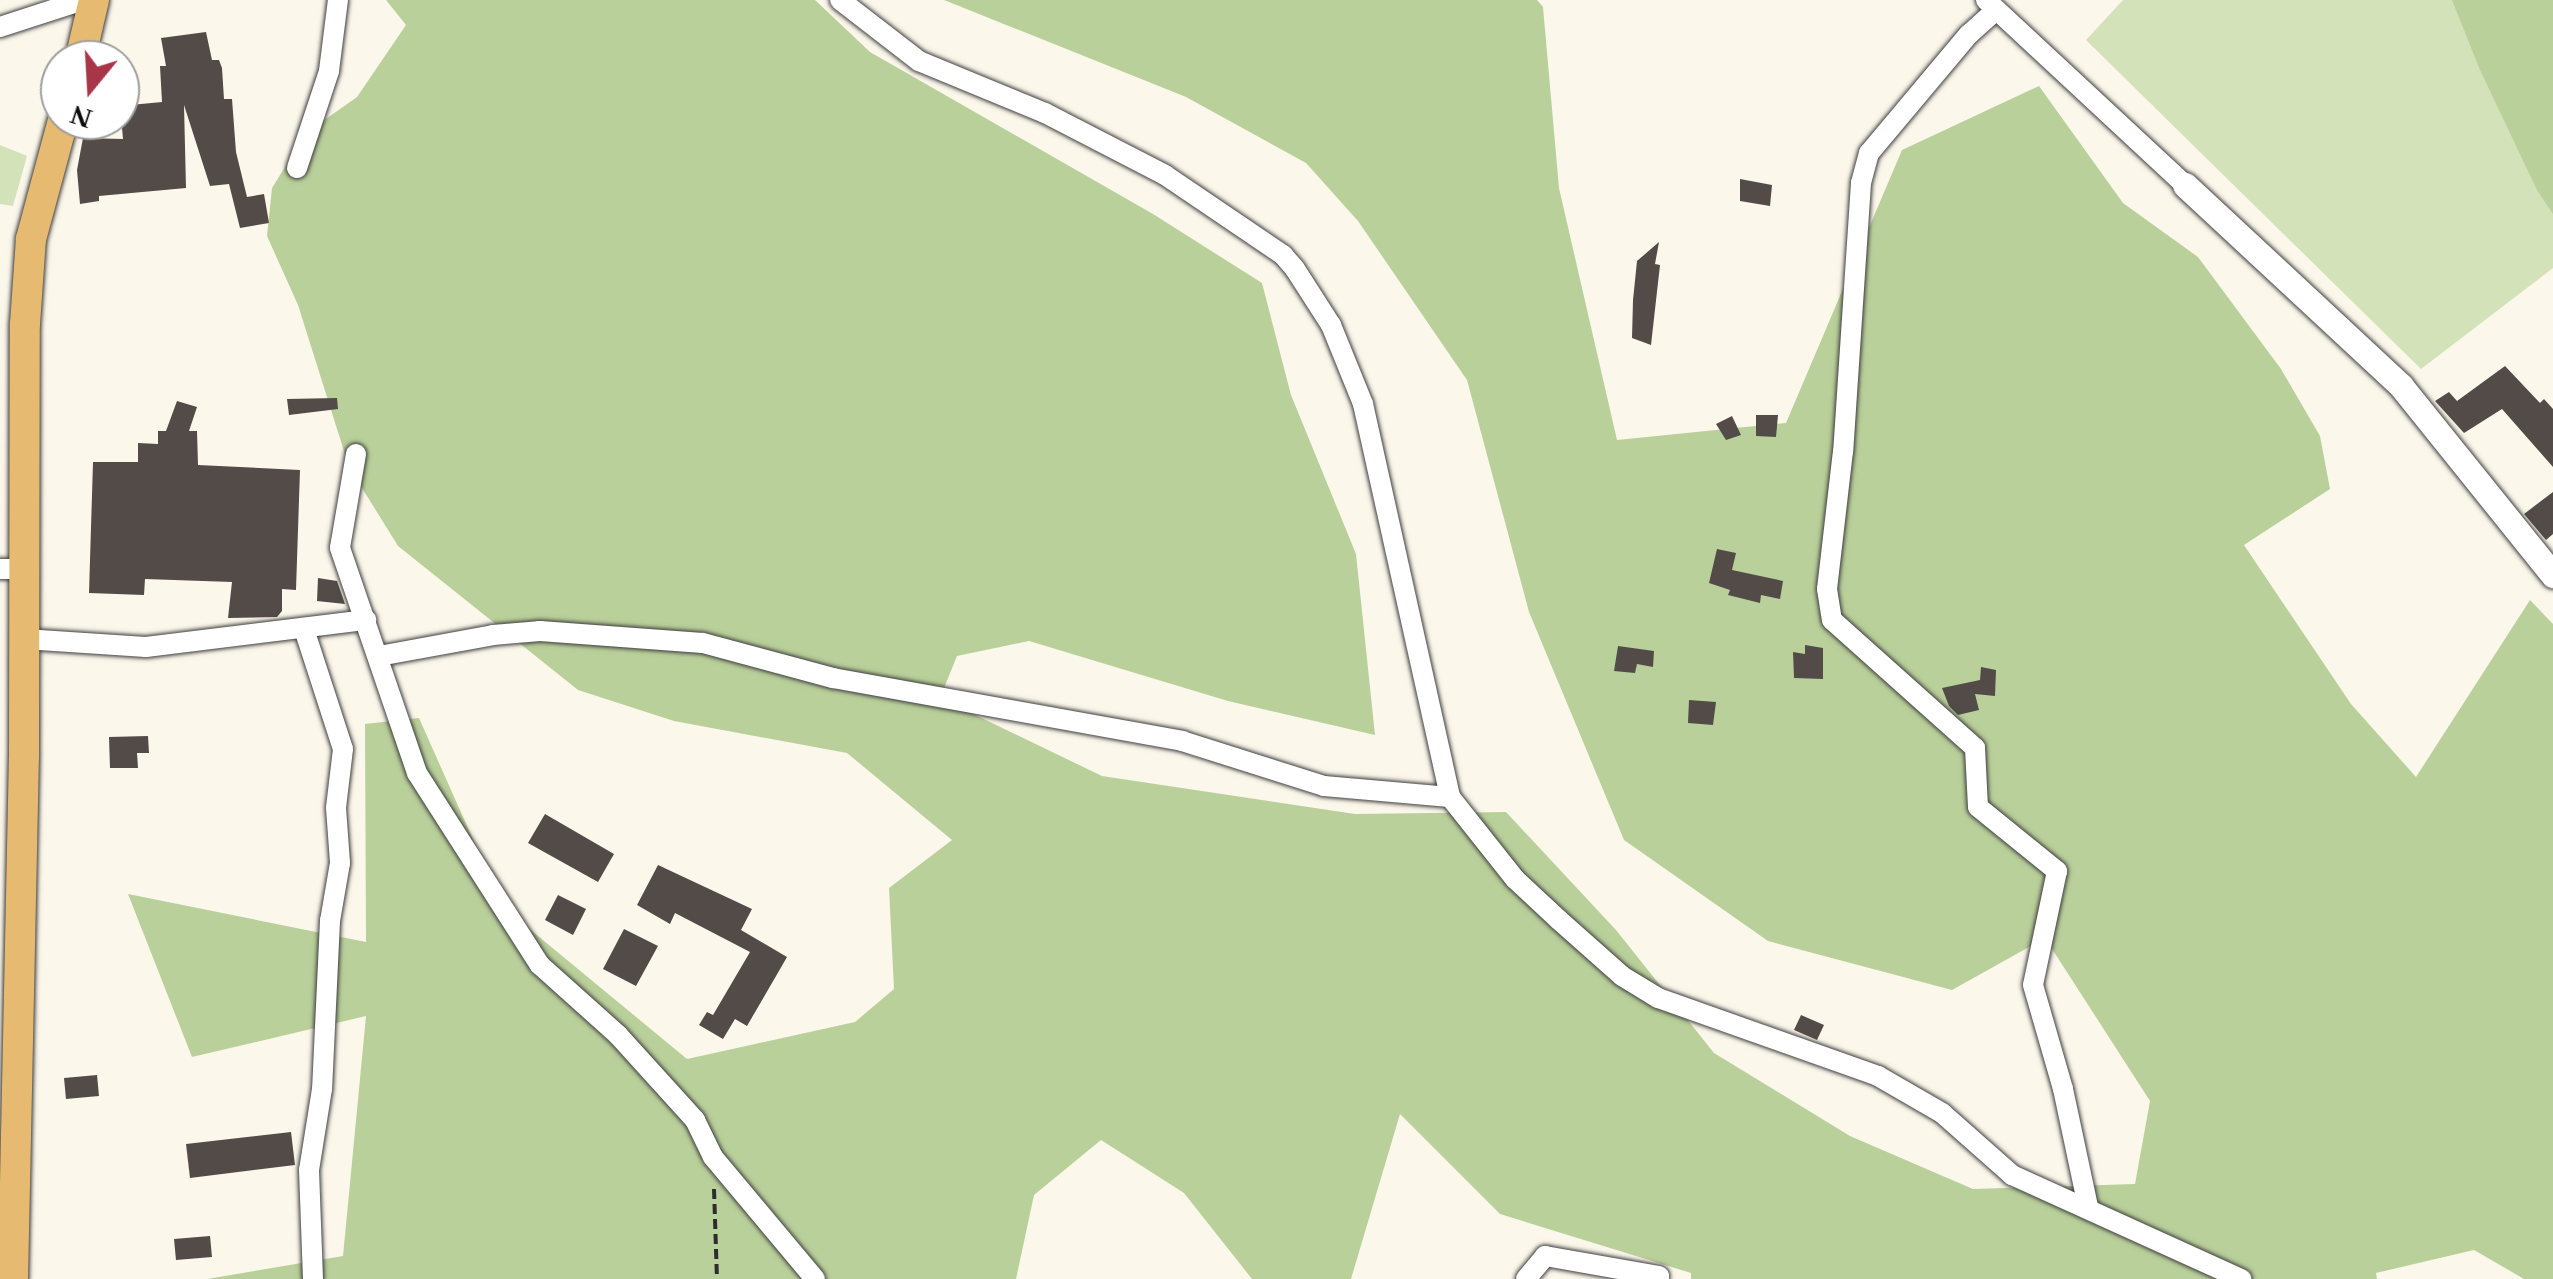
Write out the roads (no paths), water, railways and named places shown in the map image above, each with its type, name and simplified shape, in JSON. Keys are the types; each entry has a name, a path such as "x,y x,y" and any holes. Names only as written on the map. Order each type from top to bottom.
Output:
{"main road":[{"path":"85,40 94,0"},
{"path":"12,1279 24,638 11,569 32,239 58,140"}],"street":[{"path":"0,27 82,0"},
{"path":"297,168 330,72 338,0"},
{"path":"840,0 919,61 1045,113 1165,175 1296,269 1331,325 1362,404 1450,797 1515,879 1622,976 1658,998 1878,1076 1942,1113 2012,1176 2088,1206 2241,1279"},
{"path":"2088,1206 2063,1089 2034,986 2057,871 1978,807 1974,748 1832,620 1827,589 1843,451 1861,183 1869,153 1991,5 2401,386 2553,575"},
{"path":"356,454 340,548 417,773 540,965 618,1035 696,1120 713,1157 815,1279"},
{"path":"24,638 146,647 366,620"},
{"path":"304,629 343,748 336,808 340,864 330,921 322,1089 310,1170 312,1279"},
{"path":"379,656 540,631 703,643 833,678 1182,742 1324,786 1450,797"},
{"path":"1526,1279 1545,1256 1659,1276"}]}
